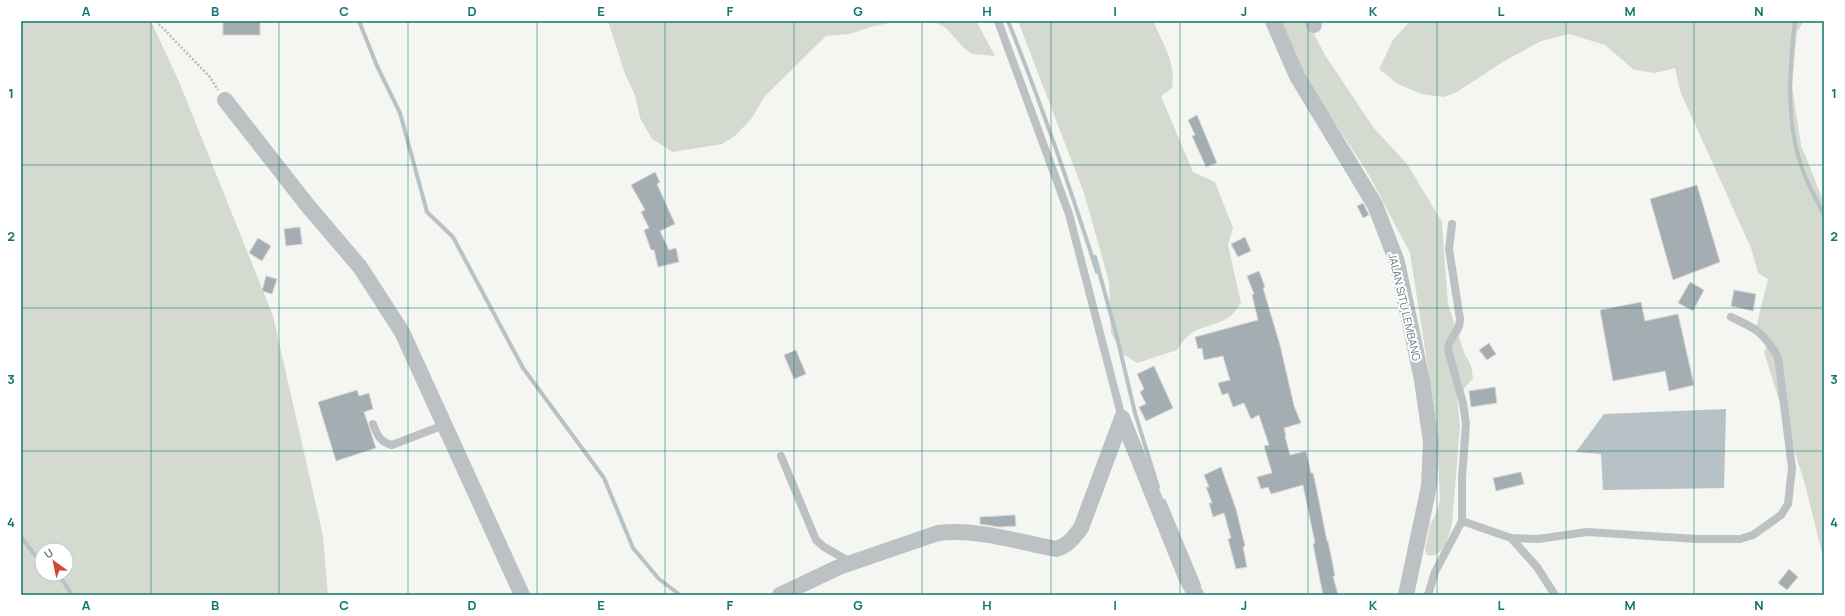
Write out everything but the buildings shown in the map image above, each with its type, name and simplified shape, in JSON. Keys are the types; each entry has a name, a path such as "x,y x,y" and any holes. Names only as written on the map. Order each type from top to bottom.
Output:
{"street":[{"name":"JALAN SITU LEMBANG","path":"1272,21 1297,76 1374,205 1397,262 1422,380 1431,442 1429,486 1406,595"},
{"path":"225,100 308,206 360,267 402,332 522,595"},
{"path":"780,595 852,563 938,533 953,531 972,532 1056,549 1068,544 1080,528 1122,418"},
{"path":"1122,418 1186,578 1196,595"}],"lane":[{"path":"998,21 1069,214 1122,418"},
{"path":"1428,595 1435,572 1462,521 1462,478 1466,424 1463,403 1448,350 1448,343 1460,328 1449,249 1452,224"},
{"path":"1462,521 1511,538 1538,539 1587,532 1697,539 1740,539 1753,535 1781,515 1788,504 1792,468 1778,357 1769,342 1756,328 1731,317"},
{"path":"373,424 378,438 385,443 392,444 444,424"},
{"path":"781,456 816,540 824,547 852,563"},
{"path":"1511,538 1537,567 1555,595"}],"path":[{"path":"156,21 209,76 225,100"}],"shaded area":[{"path":"21,21 151,21 180,84 273,316 323,536 328,595 21,595"},
{"path":"608,21 900,21 874,26 849,34 826,36 764,97 752,118 735,136 722,144 673,152 652,139 640,118 635,95 625,74"},
{"path":"933,21 976,21 995,56 972,54 962,46 946,28"},
{"path":"1018,21 1153,21 1168,53 1173,79 1172,88 1161,96 1193,172 1215,182 1233,228 1228,245 1241,303 1228,318 1193,332 1177,350 1137,363 1123,354 1111,333 1109,282 1084,193"},
{"path":"1277,21 1307,21 1325,55 1373,127 1407,164 1442,222 1448,304 1465,355 1471,365 1473,378 1457,397 1460,426 1452,524 1445,546 1438,553 1433,555 1427,555 1425,550 1430,525 1436,514 1440,500 1436,419 1410,253 1369,175 1316,94 1293,54"},
{"path":"1410,21 1804,21 1797,32 1792,87 1801,145 1824,203 1824,561 1806,488 1764,352 1769,342 1756,328 1768,279 1758,273 1751,248 1680,91 1675,68 1655,73 1634,70 1605,45 1569,34 1541,41 1501,63 1457,92 1444,97 1421,94 1398,84 1379,69 1393,40"},
{"path":"1726,409 1724,488 1603,490 1601,454 1576,452 1604,414"}],"waterway":[{"path":"359,21 377,66 400,113 427,212 453,237 523,368 604,478 633,548 659,579 680,595"},
{"path":"1008,21 1055,145 1097,272 1095,257 1117,337 1135,413 1158,487"},
{"path":"1795,21 1790,80 1791,119 1794,138 1805,176 1824,215"},
{"path":"1164,501 1199,585"},
{"path":"21,537 34,554"},
{"path":"64,582 72,595"}]}
